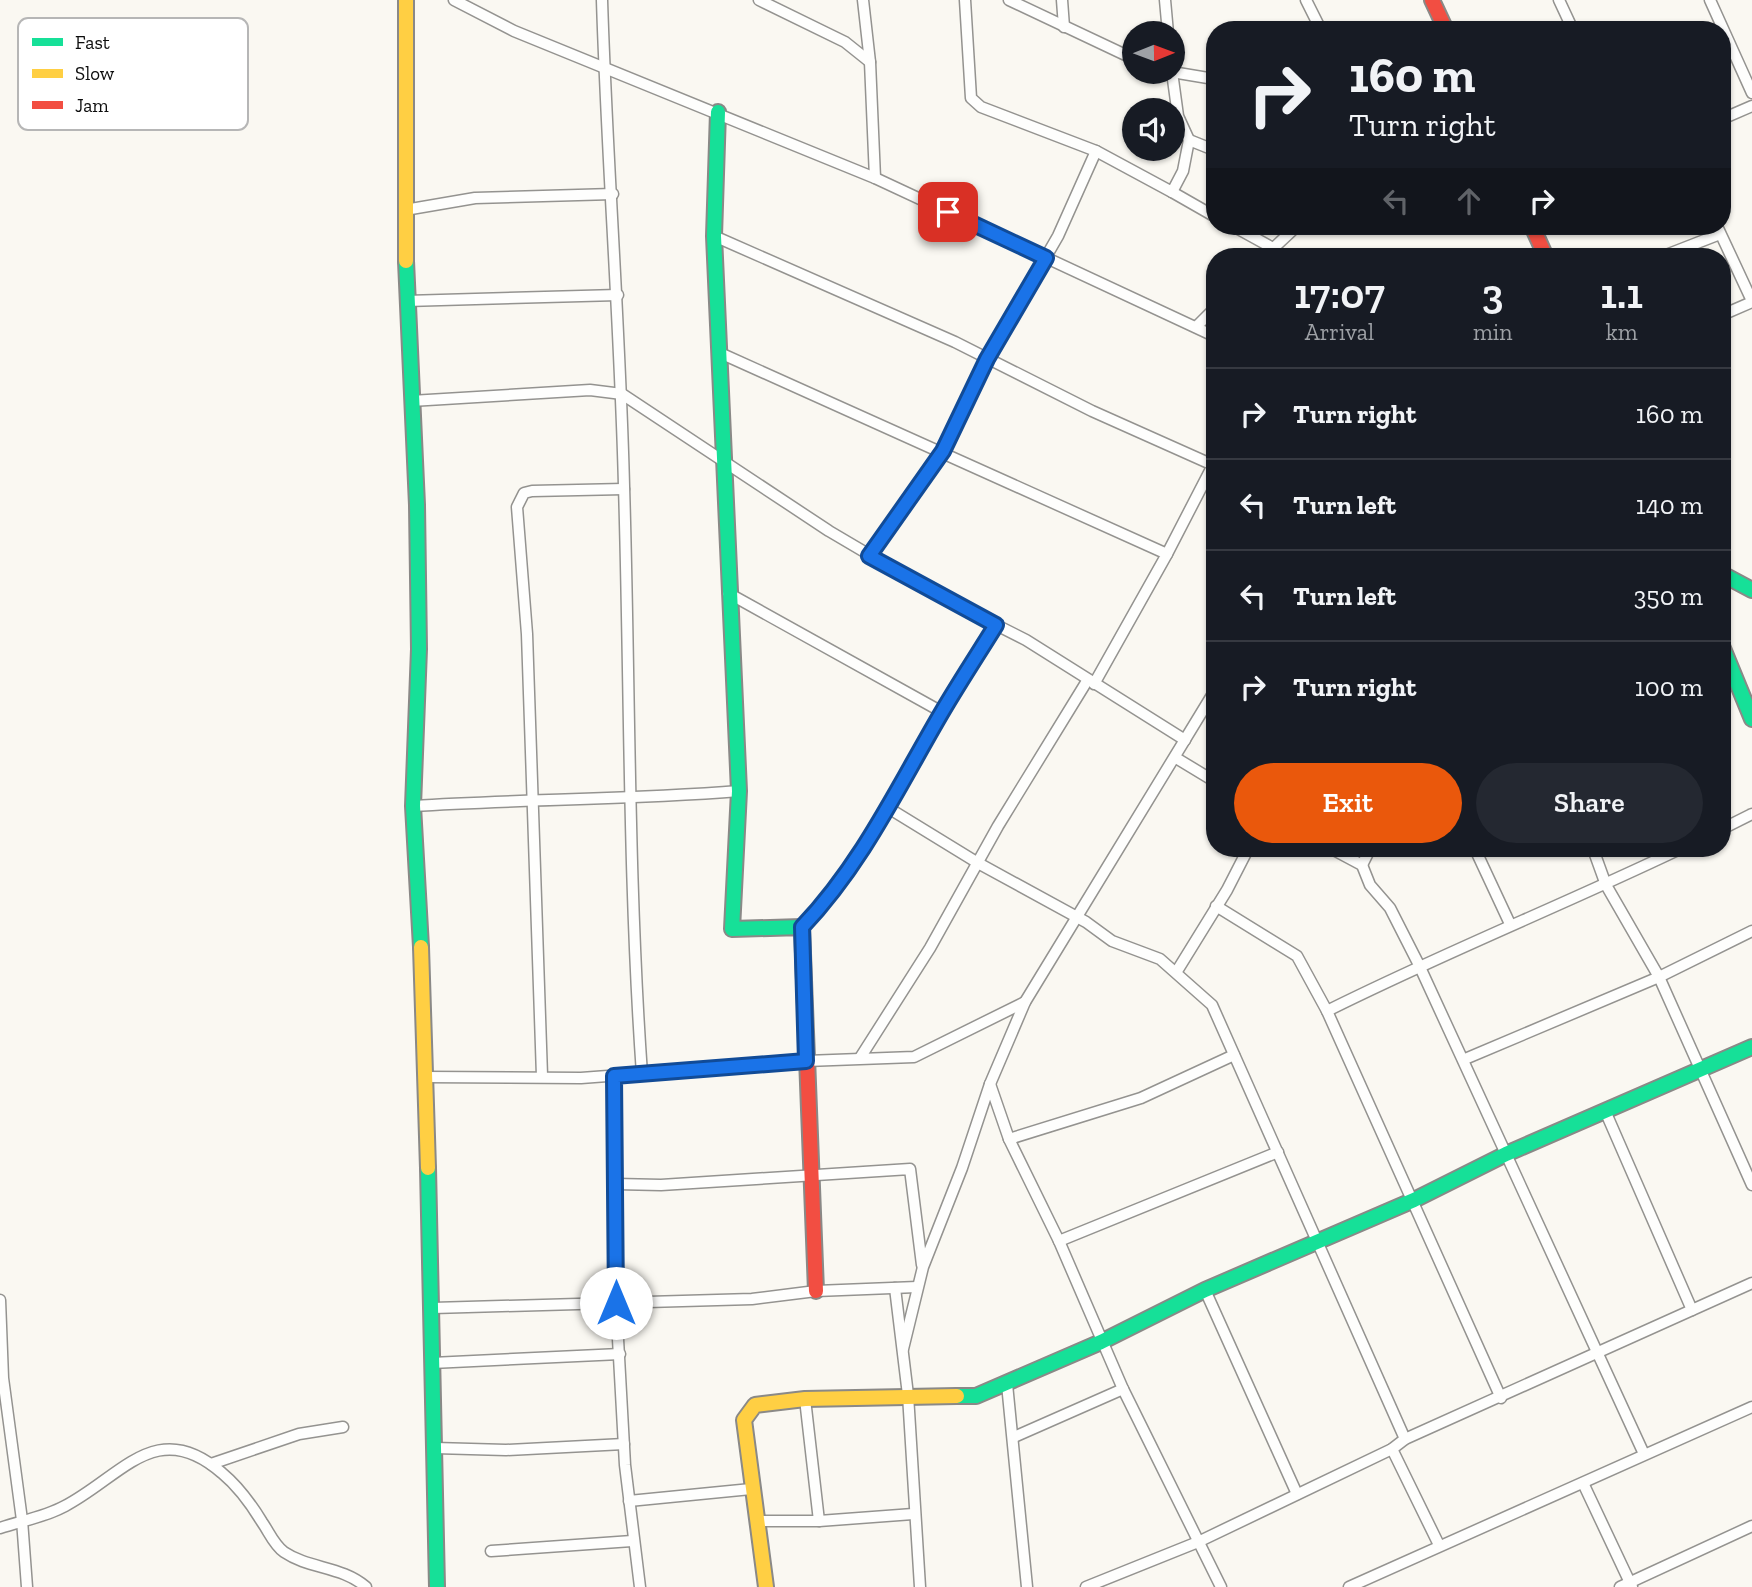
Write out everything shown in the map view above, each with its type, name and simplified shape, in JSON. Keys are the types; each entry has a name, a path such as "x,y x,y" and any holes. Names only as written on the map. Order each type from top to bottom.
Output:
{"street":[{"path":"406,0 406,301 419,649 413,806 425,1023 438,1587"},
{"path":"454,0 514,31 604,65 875,178 1206,332"},
{"path":"602,0 622,394 632,800 631,887 642,1074"},
{"path":"863,0 870,62 875,178"},
{"path":"965,0 971,98 981,107 1096,151 1206,211"},
{"path":"1009,0 1122,54"},
{"path":"1062,0 1064,27"},
{"path":"1165,0 1167,21"},
{"path":"1306,0 1316,21"},
{"path":"1432,0 1442,21"},
{"path":"1559,0 1569,21"},
{"path":"1710,0 1719,21"},
{"path":"764,1 845,42 870,62"},
{"path":"1731,46 1752,93"},
{"path":"1185,74 1206,78"},
{"path":"1172,192 1183,171 1189,139 1178,116 1174,84"},
{"path":"1731,115 1752,106"},
{"path":"718,112 714,236 739,791 732,929 802,927"},
{"path":"1189,139 1206,146"},
{"path":"869,556 943,451 987,359 1046,258 1096,151"},
{"path":"405,210 475,198 613,194"},
{"path":"1249,235 1273,248 1287,235"},
{"path":"1680,248 1707,235"},
{"path":"714,236 987,359 1092,411 1206,461"},
{"path":"1731,257 1752,301 1731,311"},
{"path":"406,301 618,295"},
{"path":"1196,327 1206,317"},
{"path":"720,353 1167,554"},
{"path":"411,401 590,390 622,394 869,556 1026,640 1185,740"},
{"path":"860,1058 1091,682 1167,554 1206,479"},
{"path":"542,1076 534,799 517,507 524,493 532,491 624,489"},
{"path":"1731,579 1752,590"},
{"path":"728,593 942,712"},
{"path":"816,1291 814,1176 806,1061 802,927 832,895 890,809 942,712 996,625"},
{"path":"1731,668 1752,719"},
{"path":"903,1349 923,1267 962,1168 990,1084 1025,1002 1206,705"},
{"path":"1176,758 1206,776"},
{"path":"413,806 534,799 632,800 739,791"},
{"path":"890,809 1112,941 1160,959 1177,971 1212,1005 1320,1241 1405,1439"},
{"path":"1731,824 1752,814"},
{"path":"1177,971 1227,891 1244,857"},
{"path":"1347,857 1362,865 1370,885 1390,908 1419,965 1465,1059 1644,1454"},
{"path":"1362,865 1366,857"},
{"path":"1479,857 1510,924"},
{"path":"1596,857 1606,885 1659,977 1752,1185"},
{"path":"1327,1011 1419,965 1606,885 1664,857"},
{"path":"1216,906 1297,956 1327,1011 1501,1398"},
{"path":"1465,1059 1659,977 1752,931"},
{"path":"425,1077 614,1076 806,1061 914,1057 1025,1002"},
{"path":"766,1587 744,1420 748,1411 763,1402 908,1395 976,1396 1101,1342 1205,1290 1414,1200 1506,1154 1606,1113 1699,1068 1752,1047"},
{"path":"1009,1139 1141,1098 1234,1055"},
{"path":"614,1076 616,1303 632,1541 640,1587"},
{"path":"990,1084 1009,1139 1059,1241 1101,1342 1221,1587"},
{"path":"1606,1113 1692,1310"},
{"path":"1059,1241 1278,1152"},
{"path":"616,1185 910,1169 923,1267"},
{"path":"1086,1587 1198,1542 1392,1449 1405,1439 1752,1283"},
{"path":"433,1308 752,1299 816,1291 916,1287"},
{"path":"895,1288 908,1395 913,1514 920,1587"},
{"path":"1205,1290 1297,1494"},
{"path":"0,1300 1,1378 22,1520 27,1587"},
{"path":"432,1363 620,1354"},
{"path":"1007,1384 1027,1587"},
{"path":"1014,1437 1123,1389"},
{"path":"805,1399 818,1521"},
{"path":"1349,1587 1752,1408"},
{"path":"211,1464 299,1434 343,1427"},
{"path":"435,1448 506,1450 624,1444"},
{"path":"0,1528 67,1506 136,1459 167,1446 183,1450 211,1464 238,1488 284,1553 335,1569 356,1578 366,1587"},
{"path":"1392,1449 1439,1545"},
{"path":"1583,1483 1627,1586 1749,1527 1752,1540"},
{"path":"629,1501 751,1489"},
{"path":"758,1521 818,1521 913,1514"},
{"path":"491,1551 632,1541"}],"traffic: fast":[{"path":"718,112 714,236 739,791 732,929 802,927 804,980"},
{"path":"406,261 417,505 419,649 413,806 421,947"},
{"path":"1731,579 1752,590"},
{"path":"1731,668 1752,719"},
{"path":"957,1396 976,1396 1101,1342 1205,1290 1414,1200 1506,1154 1752,1047"},
{"path":"428,1168 437,1587"}],"traffic: slow":[{"path":"406,0 406,261"},
{"path":"421,947 428,1168"},
{"path":"766,1587 744,1420 755,1405 805,1399 957,1396"}],"traffic: jam":[{"path":"1432,0 1442,21"},
{"path":"1536,235 1542,248"},
{"path":"804,980 816,1291"}],"route":[{"path":"616,1303 614,1076 806,1061 802,927 832,895 890,809 942,712 996,625 869,556 943,451 987,359 1046,258 948,212"}]}
